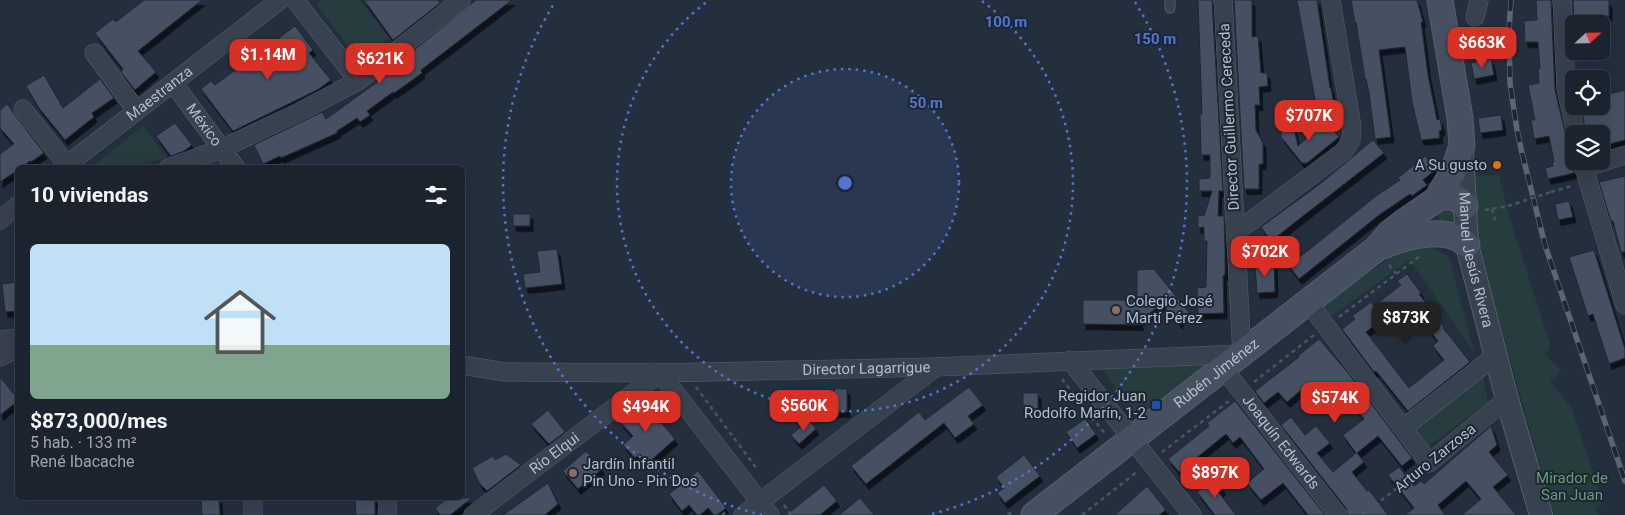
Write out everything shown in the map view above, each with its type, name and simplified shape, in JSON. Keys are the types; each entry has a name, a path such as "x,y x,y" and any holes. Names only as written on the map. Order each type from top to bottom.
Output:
{"main road":[{"name":"Manuel Jesús Rivera","path":"1440,0 1460,118 1462,145"},
{"name":"Rubén Jiménez","path":"1034,515 1376,249 1389,234 1405,221 1437,199 1454,170 1462,145"},
{"path":"1437,199 1451,196 1458,198 1463,224"},
{"name":"Rubén Jiménez","path":"1376,249 1397,240 1463,224"}],"street":[{"name":"Maestranza","path":"66,165 280,0"},
{"path":"294,0 358,81"},
{"path":"176,165 221,149 301,111 358,81 461,0"},
{"name":"Director Guillermo Cereceda","path":"1224,0 1234,234 1232,361"},
{"path":"1234,234 1344,150 1351,140 1352,127 1331,0"},
{"path":"1562,0 1566,89 1574,125"},
{"path":"94,53 137,111"},
{"name":"México","path":"173,83 234,165"},
{"path":"23,109 64,165"},
{"name":"Manuel Jesús Rivera","path":"1462,145 1463,224 1495,356 1540,515"},
{"path":"1610,160 1625,155"},
{"path":"1584,170 1625,305"},
{"path":"0,218 15,207"},
{"path":"1308,302 1429,463"},
{"path":"0,340 15,338"},
{"path":"0,357 15,350"},
{"path":"1403,428 1495,356"},
{"path":"1070,360 1192,515"},
{"name":"Director Lagarrigue","path":"465,365 505,372 660,373 936,367 1070,360 1232,361"},
{"name":"Joaquín Edwards","path":"1232,361 1242,392 1338,515"},
{"path":"743,515 773,504 936,367"},
{"path":"660,373 773,504"},
{"name":"Río Elqui","path":"473,515 660,373"},
{"name":"Arturo Zarzosa","path":"1429,463 1507,399"},
{"path":"253,500 253,515"},
{"path":"387,515 388,500"}],"path":[{"path":"1463,224 1492,209 1508,206 1551,192 1584,170"},
{"path":"1492,209 1495,220"},
{"path":"1082,515 1421,255"},
{"path":"1060,376 1107,436"},
{"path":"695,386 773,504 791,515"},
{"name":"Arturo Zarzosa","path":"1362,515 1429,463"}],"green space":[{"path":"321,0 360,0 389,38 360,61 316,4"},
{"path":"143,126 167,158 139,165 94,165"},
{"name":"Mirador de San Juan","path":"1499,175 1508,213 1550,344 1549,350 1544,354 1561,370 1550,381 1572,409 1602,499 1601,504 1595,510 1598,515 1554,515 1478,245 1475,176"},
{"path":"1442,209 1454,209 1455,224 1453,226 1441,223 1438,216"},
{"path":"1417,246 1434,249 1449,257 1474,352 1410,260 1327,319 1319,308 1404,248"},
{"path":"1210,362 1138,418 1100,366"},
{"path":"1483,376 1488,402 1425,449 1412,432"}],"building":[{"path":"144,0 202,0 138,51 156,72 135,90 121,72 123,69 95,33 113,19 116,22"},
{"path":"364,0 438,0 440,3 393,40"},
{"path":"476,0 512,0 421,70 422,73 367,111 370,115 360,122 357,118 337,131 337,133 263,164 254,145 322,112 326,119 383,78 382,76"},
{"path":"1198,0 1212,0 1223,191 1219,191 1218,216 1224,216 1224,313 1198,314 1197,288 1206,287 1207,241 1204,241 1204,227 1198,228 1198,215 1204,216 1212,191 1199,191 1199,179 1210,178 1210,155 1201,155 1200,114 1202,114"},
{"path":"1234,0 1252,0 1252,37 1258,36 1261,73 1267,73 1268,86 1259,87 1260,105 1255,105 1256,130 1263,143 1263,164 1259,164 1259,189 1244,189"},
{"path":"1297,0 1317,0 1335,113 1318,116"},
{"path":"1351,0 1417,0 1423,22 1421,22 1428,75 1437,120 1440,119 1442,130 1439,131 1440,138 1421,140 1412,102 1405,47 1379,50 1391,137 1375,139 1369,93"},
{"path":"1536,0 1551,0 1555,90 1565,132 1565,170 1573,170 1574,173 1548,179 1545,168 1553,166 1552,163 1554,162 1549,136 1534,139 1531,120 1535,120 1528,85 1539,83 1538,42 1525,42 1524,21 1537,20"},
{"path":"1573,0 1607,0 1609,2 1609,15 1574,15"},
{"path":"295,26 313,50 309,53 331,80 317,90 233,131 201,89 211,81 215,85 245,63 242,59 252,52 255,56"},
{"path":"1491,59 1494,75 1474,79 1471,63"},
{"path":"44,75 63,108 100,79 114,98 92,113 94,117 65,140 39,108 26,86"},
{"path":"1625,90 1625,140 1610,144 1610,125 1584,125 1583,115 1610,115 1610,94"},
{"path":"7,104 44,153 24,165 15,165 15,172 0,182 0,154 14,144 0,128 0,110"},
{"path":"1501,115 1503,130 1480,133 1478,118"},
{"path":"1326,121 1339,137 1307,163 1302,163 1281,137 1281,127 1293,124 1298,146"},
{"path":"175,123 192,145 184,151 171,156 156,136"},
{"path":"1373,140 1384,153 1271,241 1261,227 1320,184"},
{"path":"1425,156 1436,169 1423,180 1427,185 1379,215 1299,279 1286,262 1293,262 1376,196 1400,180 1398,178"},
{"path":"1625,176 1625,252 1621,252 1613,221 1611,221 1599,182"},
{"path":"1569,201 1573,217 1558,220 1555,204"},
{"path":"513,214 530,214 530,226 513,226"},
{"path":"557,249 562,284 525,288 523,274 540,272 537,251"},
{"path":"1594,250 1625,349 1625,358 1609,364 1593,314 1588,316 1569,257"},
{"path":"1274,263 1275,292 1257,293 1255,265"},
{"path":"1154,269 1190,314 1180,314 1180,324 1162,304 1139,321 1141,325 1083,324 1083,300 1137,300 1137,270"},
{"path":"1407,274 1443,328 1470,362 1408,411 1376,371 1374,372 1342,329 1355,319 1352,316 1371,302 1374,306 1401,285 1397,281","holes":["1397,308 1411,326 1420,318 1438,341 1433,346 1444,360 1409,388 1366,332"]},
{"path":"15,282 15,311 5,312 2,284"},
{"path":"1319,339 1349,374 1412,458 1402,466 1378,436 1357,453 1364,462 1352,472 1388,515 1348,515 1346,508 1281,425 1291,417 1305,435 1316,426 1330,443 1317,453 1333,472 1356,453 1343,435 1364,419 1345,395 1335,403 1325,390 1317,397 1307,385 1287,402 1278,392 1264,403 1255,391"},
{"path":"0,377 15,395 15,403 0,415"},
{"path":"969,387 983,405 968,416 974,424 955,438 944,423 866,484 851,466 919,412 925,420"},
{"path":"834,389 847,389 847,412 829,412 828,396 834,396"},
{"path":"1023,393 1038,393 1038,409 1023,409"},
{"path":"643,401 675,439 648,463 640,454 635,458 623,445 633,436 620,422"},
{"path":"1235,401 1325,515 1308,515 1283,483 1261,500 1247,483 1264,469 1240,437 1233,443 1226,434 1179,472 1168,459 1209,426 1207,423"},
{"path":"548,410 565,432 549,444 531,424"},
{"path":"1085,419 1096,434 1077,448 1066,432"},
{"path":"809,420 816,429 799,444 791,435"},
{"path":"1491,426 1497,445 1489,452 1508,475 1493,487 1516,515 1462,515 1481,499 1466,481 1438,505 1445,515 1405,515 1414,508 1388,475 1399,467 1414,486 1421,481 1424,484"},
{"path":"586,451 602,469 578,489 563,471"},
{"path":"506,454 521,465 487,491 480,484 472,468 493,456 495,460"},
{"path":"1024,455 1040,476 1005,503 997,493 1004,488 996,477"},
{"path":"698,471 726,508 717,515 714,515 708,508 700,515 697,515 689,505 682,511 669,494"},
{"path":"1214,478 1223,489 1219,493 1236,515 1215,515 1197,492"},
{"path":"548,483 558,504 545,515 503,515"},
{"path":"824,485 837,501 820,515 786,515"},
{"path":"1147,486 1166,510 1159,515 1115,515"},
{"path":"472,498 450,515 440,515 435,508 445,500"},
{"path":"860,498 874,515 839,515"},
{"path":"201,500 219,500 220,515 202,515"},
{"path":"355,500 375,500 375,515 356,515"}],"railway":[{"path":"1511,0 1509,30 1510,83 1522,153 1545,245 1625,481"}],"place":[{"name":"A Su gusto","path":"1497,165"},
{"name":"Colegio José Martí Pérez","path":"1116,310"},
{"name":"Regidor Juan Rodolfo Marín, 1-2","path":"1156,405"},
{"name":"Jardín Infantil Pin Uno - Pin Dos","path":"573,473"}]}
